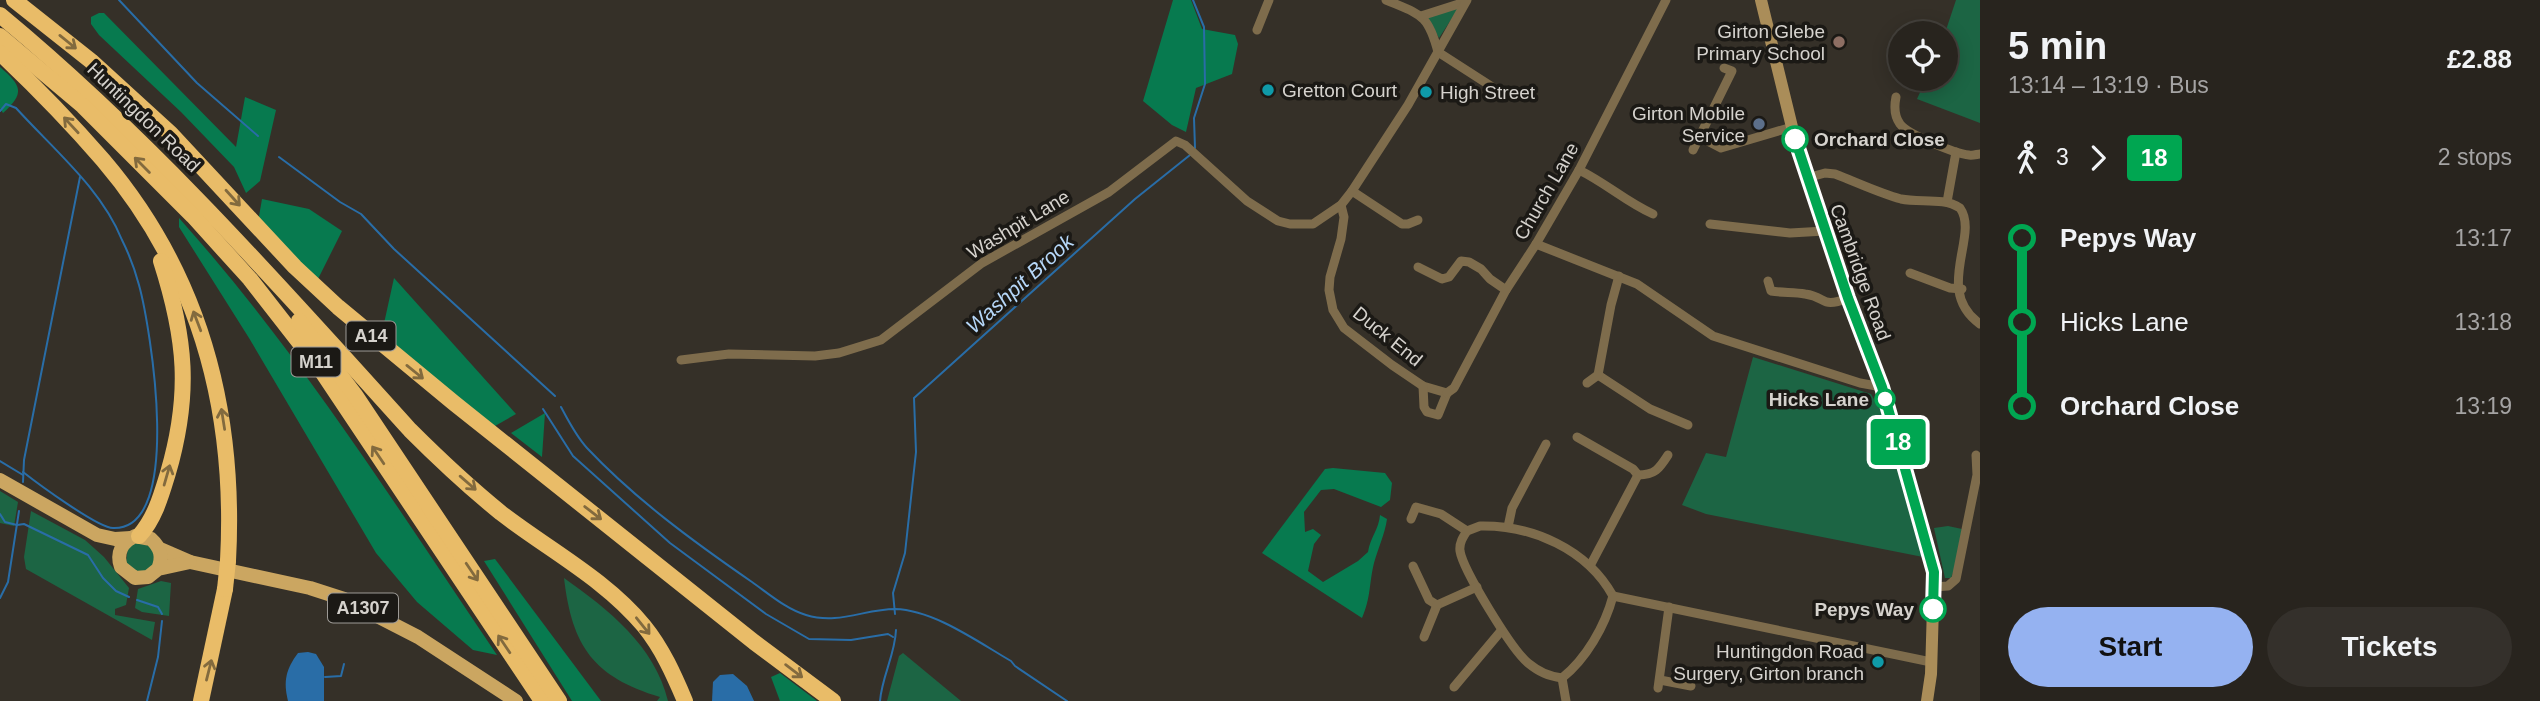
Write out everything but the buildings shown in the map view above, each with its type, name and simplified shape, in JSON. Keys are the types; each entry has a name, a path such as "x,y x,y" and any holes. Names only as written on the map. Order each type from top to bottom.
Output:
{"highway":[{"name":"A14","path":"14,0 91,61 171,134 211,173 295,267 355,322 745,634 833,701"},
{"name":"Huntingdon Road","path":"0,15 87,90 181,180 251,258"},
{"name":"M11","path":"0,36 83,106 193,216 250,279 321,370 542,701"},
{"path":"0,53 96,152 130,196 167,256 208,352 224,421 230,514 225,589 201,701"},
{"path":"130,196 161,261 171,293 178,319 183,369 183,409 170,468 155,513 148,526 135,537"},
{"name":"A14","path":"251,258 272,277 410,430 439,458 500,512 606,588 628,609 659,647 672,670 684,701"},
{"name":"M11","path":"251,258 355,395 559,701"}],"main road":[{"path":"0,480 97,535 115,540 135,537 151,539 160,549 158,569 148,577 135,578 125,572 97,535"},
{"path":"119,561 121,548 135,537"},
{"name":"A1307","path":"160,549 190,562 310,588 344,599 418,637 516,701"},
{"name":"A1307","path":"158,569 190,562"}],"street":[{"path":"1256,30 1269,0"},
{"path":"1386,0 1422,16 1432,28 1438,52 1497,90"},
{"name":"Church Lane","path":"1423,386 1424,407 1427,412 1438,415 1447,393 1454,388 1506,290 1579,170 1666,0"},
{"name":"Cambridge Road","path":"1761,0 1791,127 1848,298 1882,387 1934,572 1927,701"},
{"path":"1422,16 1466,1"},
{"path":"1342,205 1408,105 1466,1"},
{"path":"1693,150 1732,72 1724,68"},
{"path":"1896,97 1895,114 1901,126 1956,152 1970,156 1980,154"},
{"path":"1700,137 1721,148 1791,127"},
{"name":"Washpit Lane","path":"681,360 729,354 815,356 839,353 881,340 982,263 1109,192 1170,144 1182,142 1247,201 1278,220 1314,224 1342,205"},
{"path":"1947,202 1956,152"},
{"path":"1579,170 1613,189 1629,204 1653,214"},
{"path":"1807,178 1825,173 1835,174 1902,199 1947,202 1969,216 1974,246 1962,289 1966,310 1980,324"},
{"path":"1352,191 1402,224 1408,225 1418,220"},
{"name":"Duck End","path":"1342,205 1344,217 1341,239 1330,277 1329,290 1333,310 1344,328 1392,365 1423,386 1447,393"},
{"path":"1710,224 1790,233 1825,231"},
{"path":"1536,244 1637,284 1713,337 1860,383 1882,387"},
{"path":"1418,267 1442,279 1449,277 1461,261 1469,262 1506,290"},
{"path":"1910,273 1950,288 1962,289"},
{"path":"1587,383 1598,375 1619,276"},
{"path":"1768,281 1771,292 1810,295 1825,303 1848,298"},
{"path":"1598,375 1650,410 1688,425"},
{"path":"1577,438 1633,469 1638,475"},
{"path":"1508,527 1512,509 1546,444"},
{"path":"1638,475 1650,475 1658,471 1668,455"},
{"path":"1934,587 1948,586 1956,579 1977,475 1976,455"},
{"path":"1590,566 1638,475"},
{"path":"1411,519 1416,507 1441,514 1467,531"},
{"path":"1480,526 1508,527 1545,538 1563,546 1590,566 1605,582 1613,596 1609,609 1576,667 1562,678 1545,675 1527,662 1501,631 1460,554 1462,539 1467,531 1480,526"},
{"path":"1413,566 1429,600 1437,605"},
{"path":"1423,637 1437,605 1477,587"},
{"path":"1613,596 1931,662"},
{"path":"1668,607 1659,684 1690,686"},
{"path":"1454,687 1501,631"},
{"path":"1562,678 1566,701"}],"green space":[{"path":"1173,0 1191,0 1202,29 1235,35 1238,44 1232,74 1196,88 1186,132 1172,125 1143,101"},
{"path":"1956,0 1980,0 1980,123 1917,99 1921,91 1958,91 1958,21 1949,21"},
{"path":"1460,6 1439,38 1427,16"},
{"path":"104,13 236,147 245,97 276,110 260,181 246,193 234,167 181,112 99,35 91,24 91,17"},
{"path":"0,67 13,79 18,90 15,100 3,113 0,108"},
{"path":"262,199 309,209 342,231 318,279 258,222"},
{"path":"179,218 266,322 306,376 497,655 473,650 417,602 376,553 249,338 179,227"},
{"path":"394,278 516,414 495,426 381,337"},
{"path":"1753,357 1871,394 1886,420 1923,557 1706,514 1682,505 1706,453 1726,457"},
{"path":"545,413 542,457 511,433"},
{"path":"1325,469 1385,473 1392,483 1390,500 1381,507 1334,489 1321,490 1304,512 1305,532 1313,529 1321,535 1314,544 1308,571 1323,582 1368,552 1380,515 1387,519 1362,618 1262,553"},
{"path":"0,491 18,502 14,526 0,523"},
{"path":"31,511 85,540 104,557 129,588 126,605 115,609 115,615 155,622 152,640 26,569 24,557"},
{"path":"1948,526 1962,529 1954,570 1951,578 1945,578 1934,528"},
{"path":"137,541 156,549 153,569 138,573 126,563 128,547"},
{"path":"495,559 601,701 572,701 484,561"},
{"path":"564,578 628,630 652,663 662,681 668,701 657,701 660,697 618,680 590,656 573,623"},
{"path":"161,581 171,583 169,616 142,612 135,608 138,589"},
{"path":"903,653 961,701 887,701 899,656"},
{"path":"780,673 817,701 780,701 771,677"}],"water":[{"path":"298,653 316,654 324,667 324,701 288,701 288,670"},
{"path":"733,674 747,686 754,701 712,701 713,682 720,675"}],"waterway":[{"path":"119,0 197,83 258,136"},
{"name":"Washpit Brook","path":"1193,0 1204,27 1205,84 1194,118 1195,148"},
{"path":"0,111 6,104 16,108 89,186 113,221 139,285 155,380 156,463 149,497 135,520 113,528 105,526 23,472"},
{"name":"Washpit Brook","path":"895,614 893,593 905,553 916,452 914,398 1135,199 1190,155"},
{"path":"279,157 340,202 361,214 394,249 555,396"},
{"path":"23,482 24,460 80,177"},
{"path":"561,407 583,443 625,485 687,535 785,605 818,618 895,609 925,615 955,628 1011,661 1067,701"},
{"path":"543,409 573,456 670,543 766,614 809,639 851,640 888,634 893,637"},
{"path":"0,461 23,475"},
{"path":"0,598 8,582 19,511"},
{"path":"0,514 5,522 24,524 88,555 103,578 116,591 129,597"},
{"path":"137,600 158,607 162,614"},
{"path":"147,701 158,657 162,621"},
{"name":"Washpit Brook","path":"880,701 896,630"},
{"path":"325,677 341,676 344,664"}],"bus line":[{"name":"18","path":"1795,139 1848,298 1882,387 1934,572 1933,609"}],"place":[{"name":"Girton Glebe Primary School","path":"1839,42"},
{"name":"Gretton Court","path":"1268,90"},
{"name":"High Street","path":"1426,92"},
{"name":"Girton Mobile Service","path":"1759,124"},
{"name":"Orchard Close","path":"1795,139"},
{"name":"Hicks Lane","path":"1885,399"},
{"name":"Pepys Way","path":"1933,609"},
{"name":"Huntingdon Road Surgery, Girton branch","path":"1878,662"}]}
